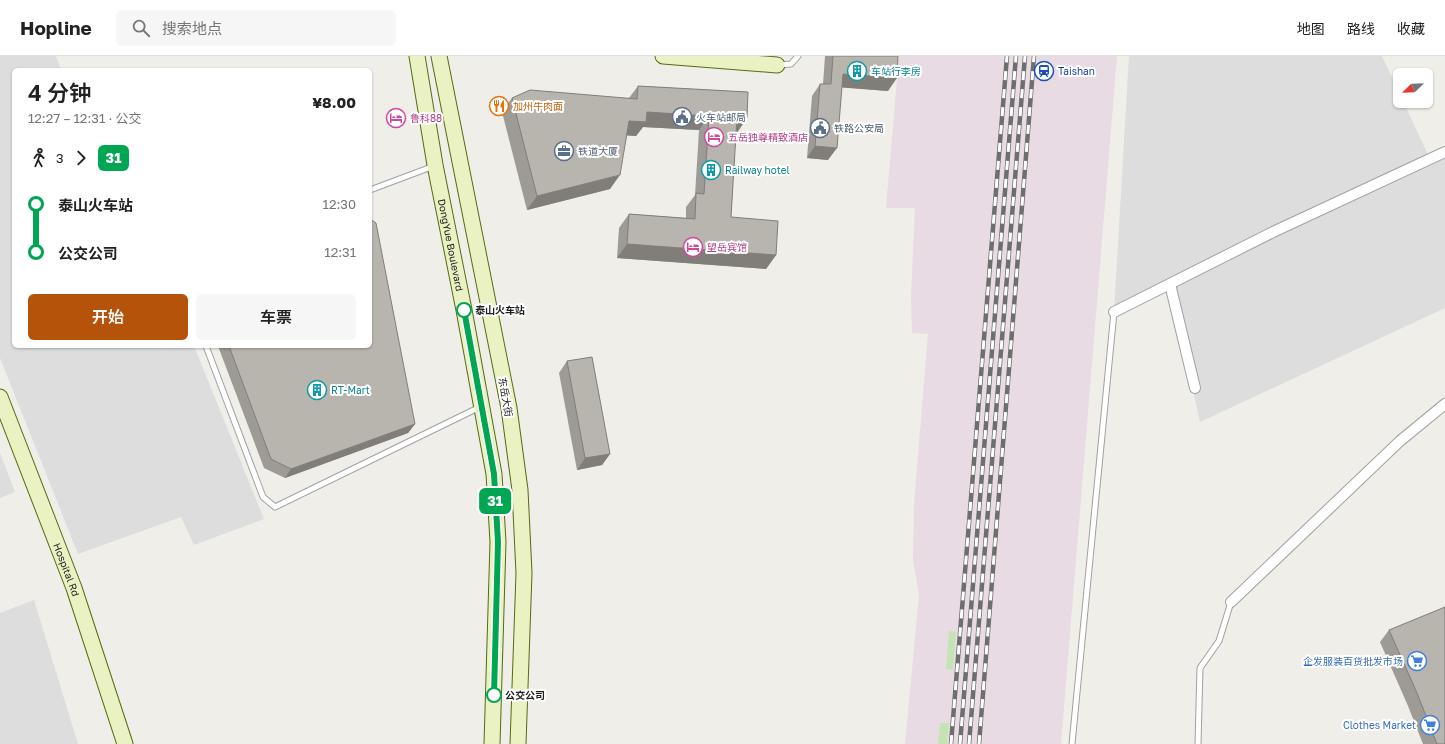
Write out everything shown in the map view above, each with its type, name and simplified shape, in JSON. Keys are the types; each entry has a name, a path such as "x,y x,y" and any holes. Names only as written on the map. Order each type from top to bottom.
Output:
{"main road":[{"name":"DongYue Boulevard","path":"417,56 435,165 494,474 498,542 492,744"},
{"name":"东岳大街","path":"439,56 507,400 520,490 524,573 518,744"},
{"path":"663,56 777,65"},
{"name":"Hospital Rd","path":"0,397 74,588 125,744"}],"street":[{"path":"1114,312 1273,232 1445,152"},
{"path":"1170,284 1195,388"},
{"path":"1231,602 1395,446 1445,404"}],"lane":[{"path":"777,65 791,64 798,56"},
{"path":"372,189 435,165"},
{"path":"1072,744 1114,312"},
{"path":"207,348 263,497 275,507 482,406"},
{"path":"1198,744 1200,668 1219,642 1231,602"}],"shaded area":[{"path":"0,56 56,56 60,68 12,68 12,348 195,348 264,519 194,545 181,517 78,554 0,358"},
{"path":"899,56 1117,56 1061,744 905,744 919,595 913,559 914,504 928,334 912,333 911,297 915,208 886,208"},
{"path":"1129,56 1382,56 1393,80 1393,108 1406,108 1430,159 1445,153 1445,308 1200,422 1170,285 1114,312"},
{"path":"0,453 15,492 0,498"},
{"path":"34,600 78,744 0,744 0,613"}],"green space":[{"path":"949,631 956,632 953,670 946,669"},
{"path":"940,723 949,723 947,744 938,744"}],"building":[{"path":"833,56 898,56 897,78 843,74 837,148 815,146 820,84 831,84"},
{"path":"638,86 748,92 747,118 737,118 731,217 778,221 776,255 627,244 629,214 695,219 696,193 704,194 709,116 647,112 646,122 629,121 620,175 537,196 512,98 530,90 637,99"},
{"name":"RT-Mart","path":"372,220 376,223 415,424 291,469 271,459 230,348 372,348"},
{"path":"592,357 610,454 585,458 567,361"},
{"name":"企发服装百货批发市场","path":"1445,607 1445,744 1437,744 1417,693 1389,630"}],"railway":[{"path":"951,744 1007,56"},
{"path":"960,744 1016,56"},
{"path":"969,744 1025,56"},
{"path":"979,744 1034,56"}],"bus line":[{"name":"31","path":"464,310 494,474 498,542 494,695"}],"place":[{"name":"车站行李房","path":"857,71"},
{"name":"Taishan","path":"1044,71"},
{"name":"加州牛肉面","path":"499,106"},
{"name":"火车站邮局","path":"682,117"},
{"name":"鲁科88","path":"396,118"},
{"name":"铁路公安局","path":"820,128"},
{"name":"五岳独尊精致酒店","path":"714,137"},
{"name":"铁道大厦","path":"564,151"},
{"name":"Railway hotel","path":"711,170"},
{"name":"望岳宾馆","path":"693,247"},
{"name":"泰山火车站","path":"464,310"},
{"name":"RT-Mart","path":"317,390"},
{"name":"企发服装百货批发市场","path":"1417,661"},
{"name":"公交公司","path":"494,695"},
{"name":"Clothes Market","path":"1430,725"}]}
